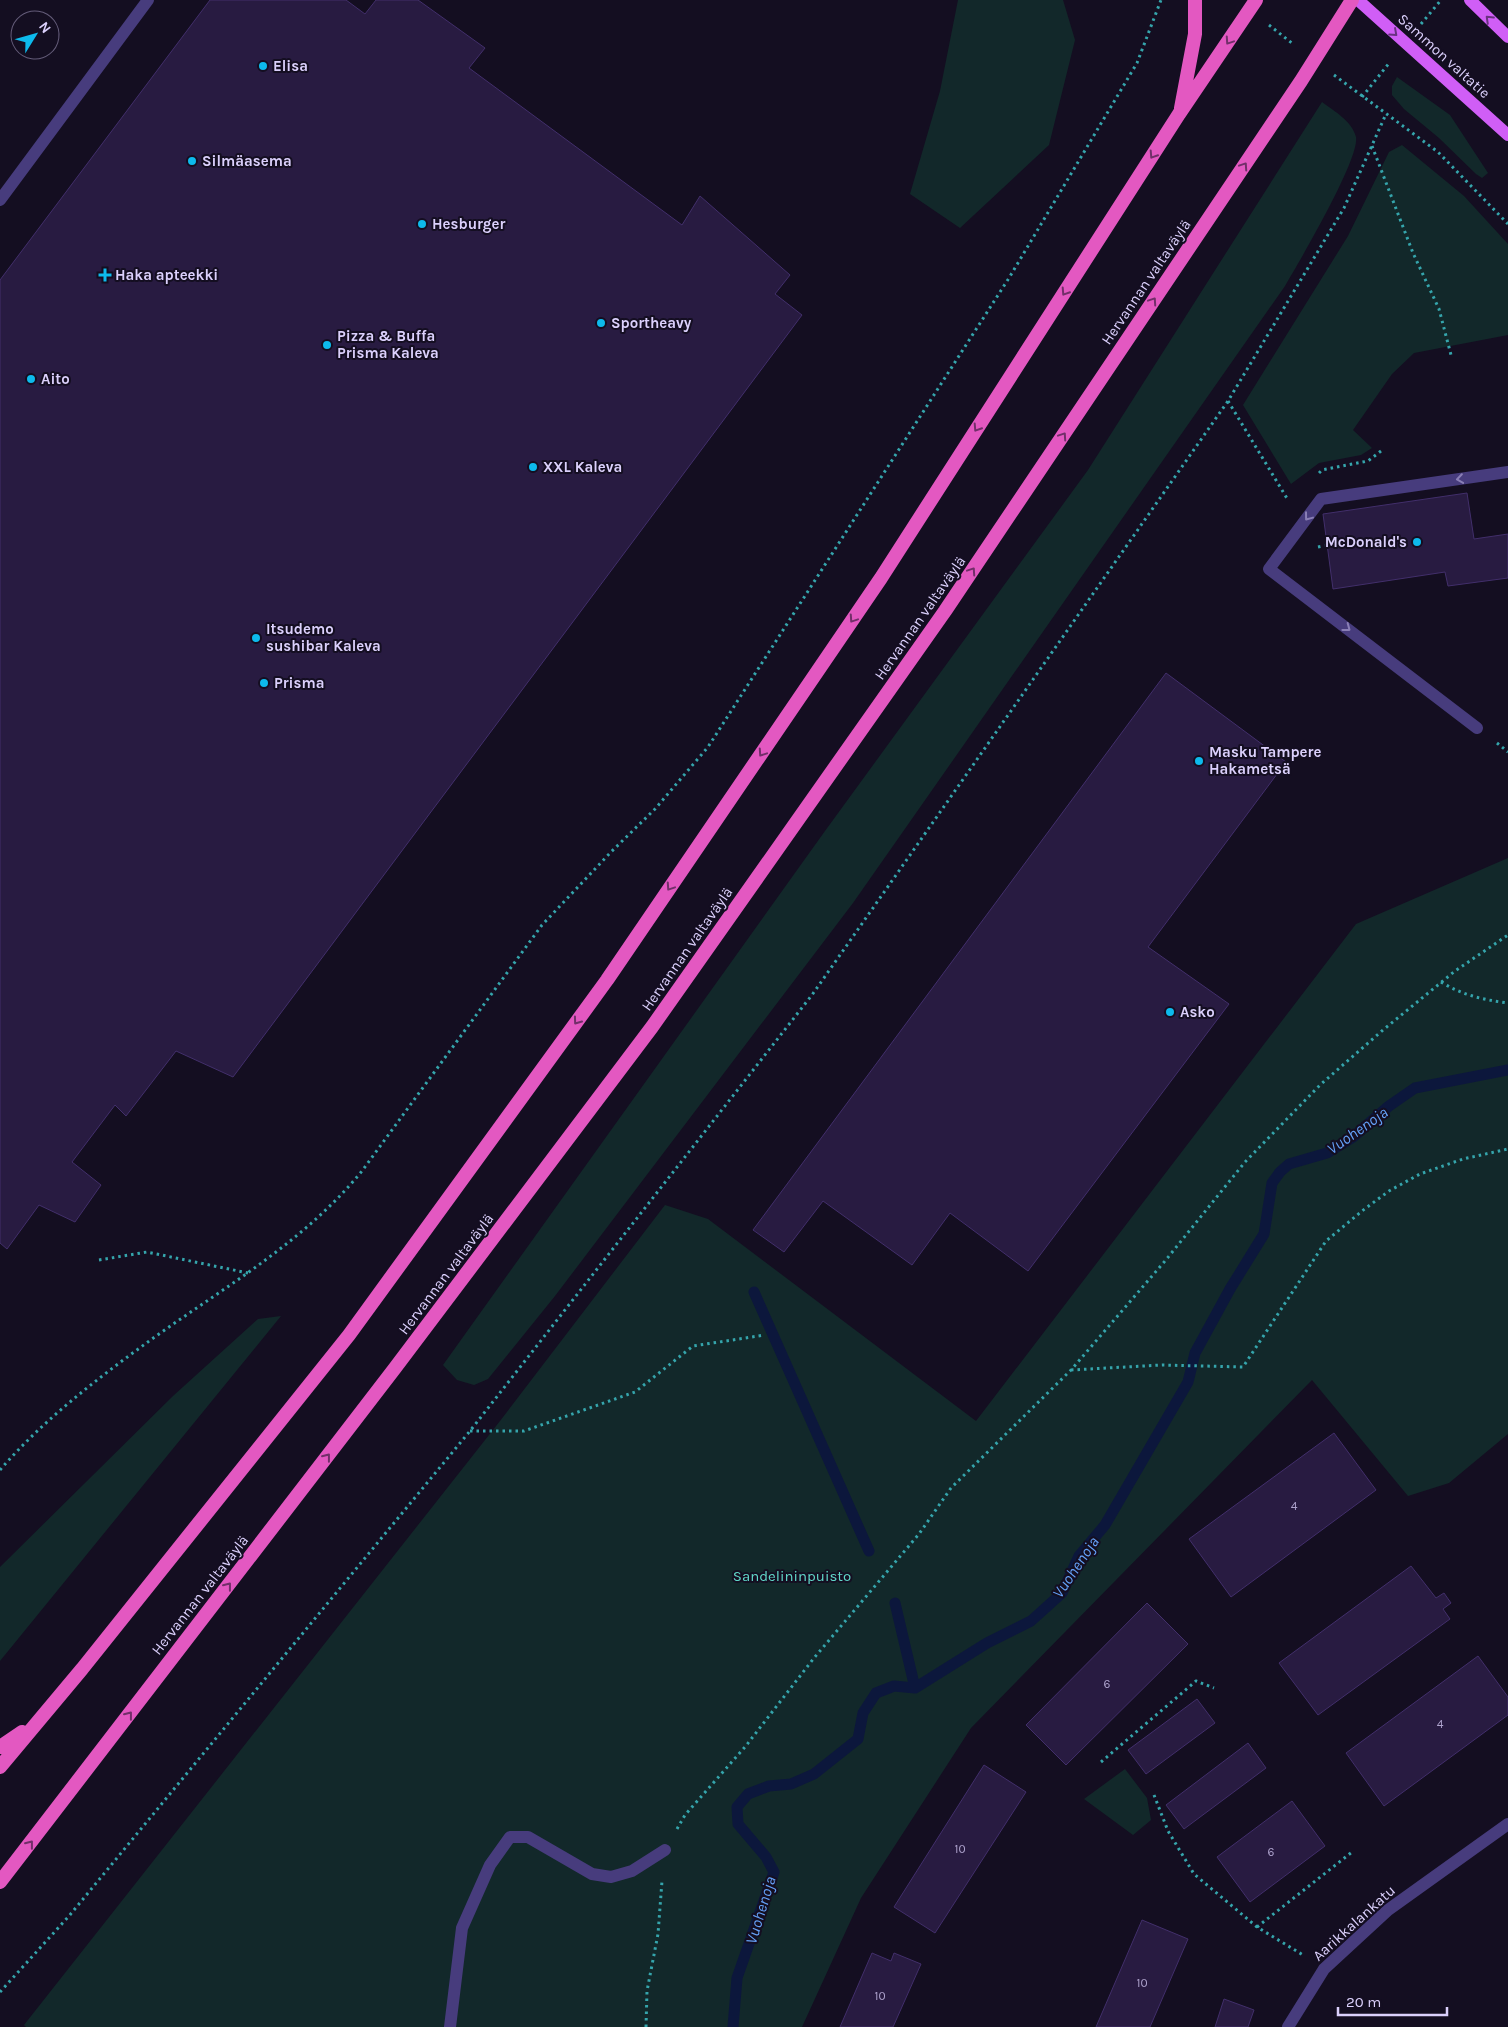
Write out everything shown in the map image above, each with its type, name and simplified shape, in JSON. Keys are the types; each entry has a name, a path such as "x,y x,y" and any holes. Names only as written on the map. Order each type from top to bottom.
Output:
{"highway":[{"path":"1179,114 1195,34 1195,0"},
{"path":"0,1767 82,1669 349,1335 607,980 880,578 1179,114 1256,0"},
{"name":"Hervannan valtaväylä","path":"0,1882 395,1368 652,1027 945,611 1300,81 1352,0"},
{"path":"0,1747 34,1725"}],"main road":[{"name":"Sammon valtatie","path":"1358,0 1508,136"},
{"path":"1470,0 1508,37"}],"street":[{"path":"0,200 148,0"},
{"path":"1477,728 1269,569 1321,499 1508,472"},
{"name":"Aarikkalankatu","path":"1288,2027 1324,1969 1388,1910 1508,1824"},
{"path":"450,2027 462,1928 490,1865 510,1837 528,1837 592,1874 612,1877 632,1871 665,1850"}],"path":[{"path":"0,1470 18,1449 60,1410 152,1340 248,1273 313,1224 342,1195 362,1171 542,925 654,809 708,747 1009,278 1138,62 1154,24 1161,0"},
{"path":"1362,97 1438,152 1508,224"},
{"path":"0,1992 70,1916 470,1431 812,995 1228,400 1344,208 1386,114"},
{"path":"1372,146 1407,236 1439,309 1451,355"},
{"path":"1228,400 1290,503 1308,548 1327,545"},
{"path":"646,2027 647,1991 658,1934 665,1850 685,1815 745,1747 814,1658 892,1563 919,1534 951,1488 1071,1370 1165,1261 1245,1162 1320,1085 1382,1030 1441,982 1508,935"},
{"path":"1441,982 1463,994 1508,1003"},
{"path":"1071,1370 1162,1365 1243,1367 1326,1241 1362,1211 1389,1191 1420,1174 1463,1159 1508,1150"},
{"path":"99,1260 147,1252 248,1273"},
{"path":"470,1431 524,1431 635,1392 693,1346 764,1335"},
{"path":"1101,1762 1196,1681 1214,1688"},
{"path":"1154,1795 1168,1831 1194,1874 1257,1927 1324,1969"},
{"path":"1257,1927 1352,1852"}],"green space":[{"path":"958,0 1063,0 1075,40 1049,145 960,228 910,194 940,91"},
{"path":"1397,77 1450,115 1488,173 1482,178 1476,174 1439,138 1404,109 1392,95 1392,86"},
{"path":"1322,102 1351,126 1356,137 1355,149 1349,166 1327,211 1285,286 853,903 555,1296 488,1379 474,1385 457,1380 443,1365 825,831 1088,470"},
{"path":"1402,145 1464,196 1508,244 1508,335 1414,353 1392,374 1353,430 1372,448 1361,455 1319,463 1291,484 1243,405 1348,236 1389,152"},
{"name":"Sandelininpuisto","path":"1508,858 1508,1434 1449,1483 1408,1496 1312,1380 971,1728 861,1898 802,2027 26,2027 24,2025 500,1421 665,1205 708,1219 976,1421 1356,924"},
{"path":"281,1316 0,1661 0,1567 173,1396 258,1319"},
{"path":"1125,1769 1147,1798 1151,1820 1133,1835 1084,1799"}],"building":[{"name":"Prisma","path":"210,0 346,0 365,14 376,0 418,0 485,48 469,68 682,225 700,196 790,275 775,294 802,315 233,1077 176,1051 126,1116 115,1105 72,1162 101,1185 75,1222 39,1205 7,1249 0,1243 0,280"},
{"name":"McDonald's","path":"1467,493 1474,539 1508,534 1508,578 1448,586 1445,572 1333,589 1323,514"},
{"path":"1166,673 1286,762 1148,947 1229,1004 1028,1271 950,1213 912,1265 823,1201 784,1252 753,1230"},
{"path":"1334,1433 1376,1490 1231,1597 1189,1539"},
{"path":"1411,1566 1436,1598 1444,1593 1451,1603 1443,1609 1450,1619 1318,1715 1279,1663"},
{"path":"1147,1603 1188,1644 1066,1765 1026,1725"},
{"path":"1478,1656 1508,1697 1508,1715 1384,1806 1346,1753"},
{"path":"1197,1699 1215,1723 1146,1774 1128,1750"},
{"path":"1248,1743 1266,1768 1184,1829 1166,1805"},
{"path":"984,1765 1026,1792 935,1933 894,1907"},
{"path":"1292,1801 1325,1846 1250,1902 1217,1857"},
{"path":"1142,1920 1188,1939 1150,2027 1096,2027"},
{"path":"872,1953 891,1961 894,1953 921,1964 893,2027 840,2027"},
{"path":"1224,1999 1254,2010 1248,2027 1215,2027"}],"waterway":[{"name":"Vuohenoja","path":"733,2027 737,1978 774,1872 766,1857 738,1824 737,1807 748,1794 769,1786 791,1784 814,1774 858,1739 863,1713 876,1693 894,1686 915,1688 987,1643 1031,1621 1062,1593 1079,1556 1105,1525 1188,1382 1195,1353 1230,1289 1264,1234 1272,1183 1280,1172 1289,1164 1327,1153 1353,1137 1389,1106 1415,1088 1508,1070"},
{"path":"754,1292 869,1551"},
{"path":"895,1603 915,1688"}],"place":[{"name":"Elisa","path":"263,66"},
{"name":"Silmäasema","path":"192,161"},
{"name":"Hesburger","path":"422,224"},
{"name":"Haka apteekki","path":"105,275"},
{"name":"Sportheavy","path":"601,323"},
{"name":"Pizza & Buffa Prisma Kaleva","path":"327,345"},
{"name":"Aito","path":"31,379"},
{"name":"XXL Kaleva","path":"533,467"},
{"name":"McDonald's","path":"1417,542"},
{"name":"Itsudemo sushibar Kaleva","path":"256,638"},
{"name":"Prisma","path":"264,683"},
{"name":"Masku Tampere Hakametsä","path":"1199,761"},
{"name":"Asko","path":"1170,1012"}]}
